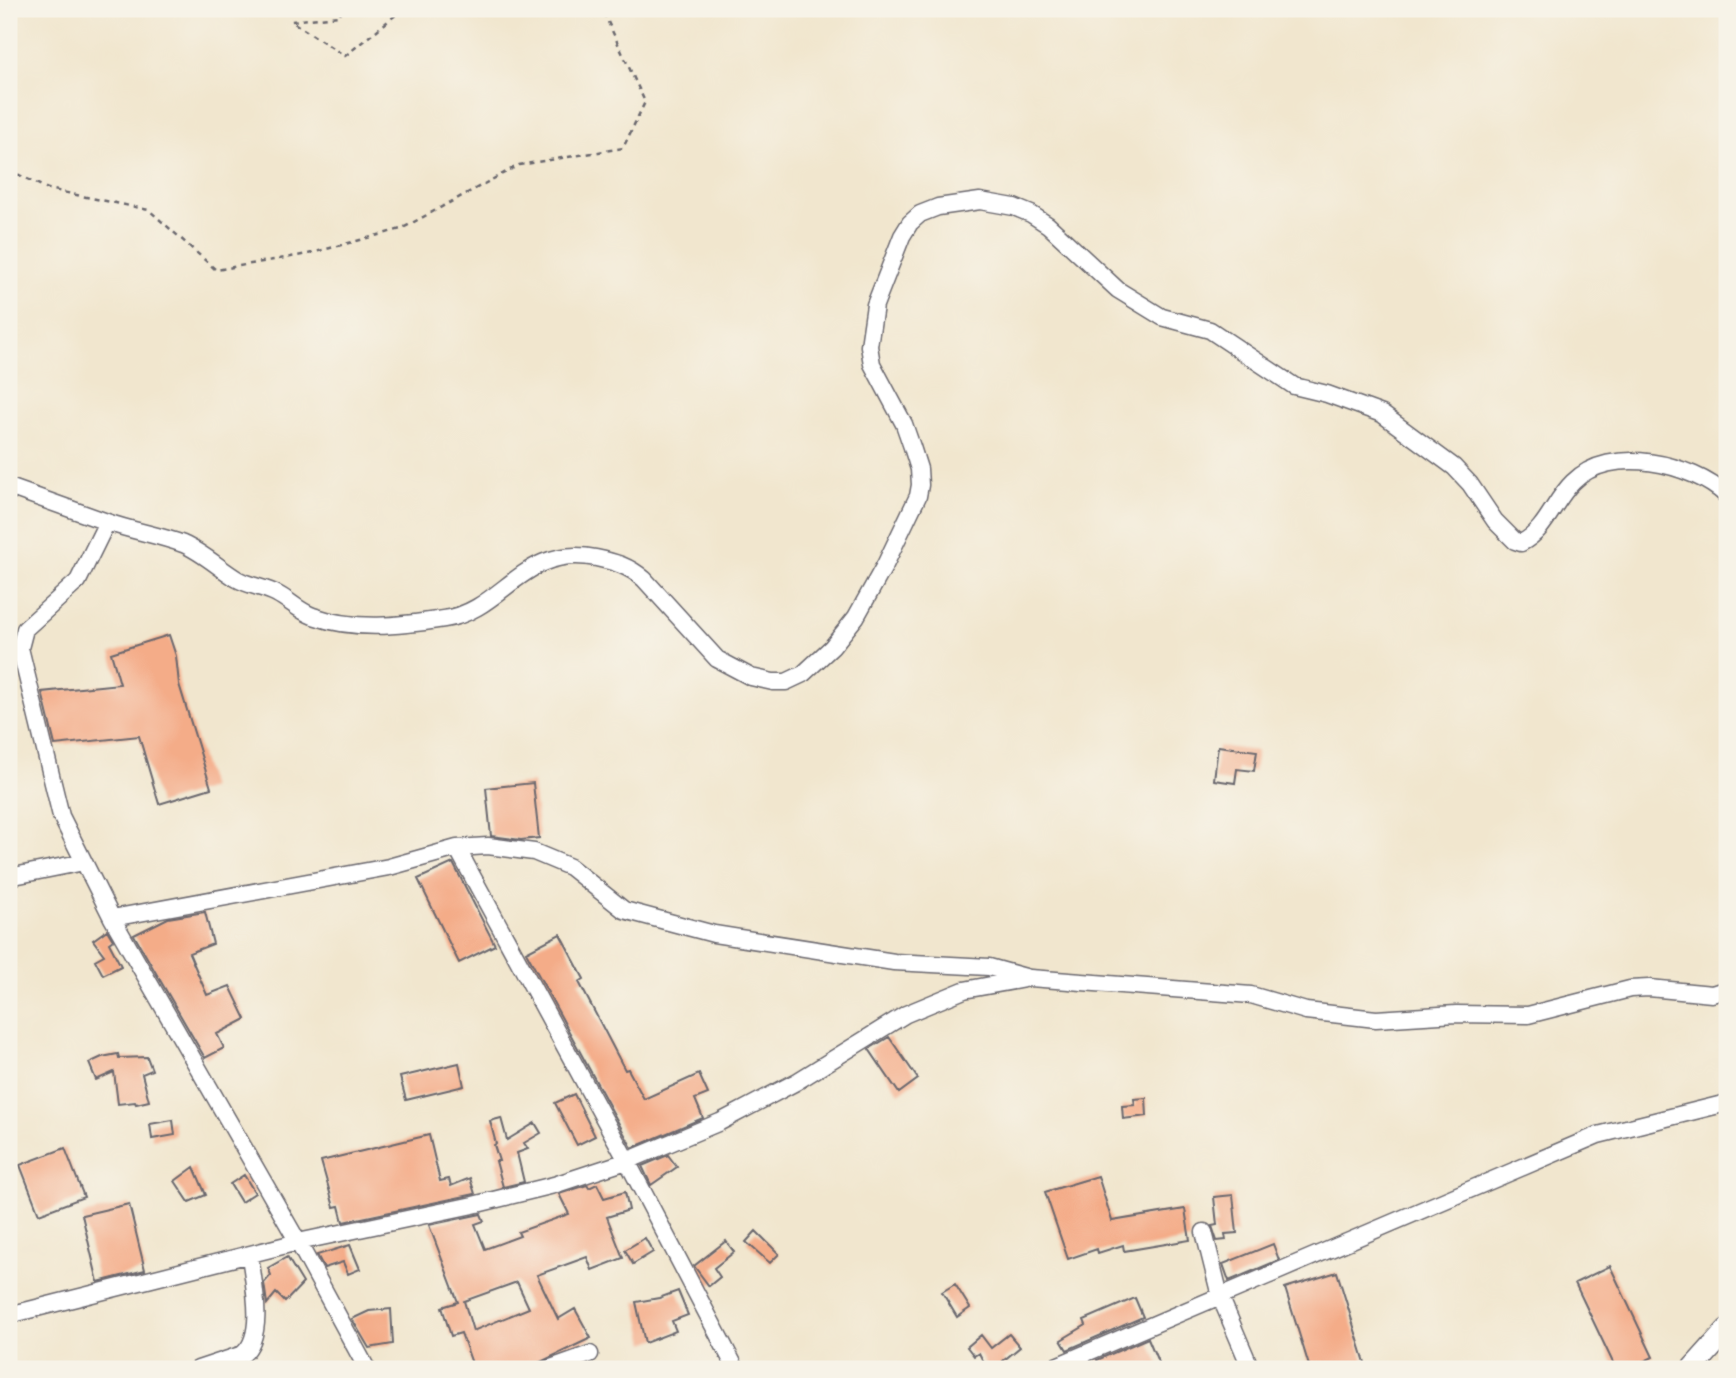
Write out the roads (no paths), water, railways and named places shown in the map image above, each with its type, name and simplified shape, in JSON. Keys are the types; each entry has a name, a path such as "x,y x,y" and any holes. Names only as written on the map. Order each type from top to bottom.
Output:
{"street":[{"path":"9,488 107,523 185,545 240,581 279,595 313,616 352,626 372,627 449,619 466,613 523,572 561,556 580,555 619,562 644,579 717,659 751,677 786,682 803,674 818,662 856,617 886,565 918,496 919,469 912,447 904,424 872,365 869,345 875,305 902,236 920,214 938,207 980,201 1014,207 1031,214 1048,225 1118,290 1162,317 1210,330 1294,386 1327,394 1382,414 1454,467 1470,484 1495,521 1515,541 1521,543 1529,539 1543,526 1563,492 1576,479 1603,464 1622,461 1671,466 1701,478 1727,496"},
{"path":"107,523 79,581 25,629 20,648 57,804 112,918 298,1242 367,1369"},
{"path":"112,918 389,867 457,848 488,846 534,852 570,867 624,910 714,934 894,962 989,967 1030,978 1251,995 1306,1012 1376,1019 1456,1014 1528,1015 1630,989 1712,994 1727,989"},
{"path":"457,848 737,1369"},
{"path":"9,877 84,862"},
{"path":"9,1315 298,1242 554,1185 627,1161 742,1111 796,1082 906,1014 964,990 1030,978"},
{"path":"1049,1369 1598,1135 1727,1103"},
{"path":"1204,1232 1220,1296 1251,1369"},
{"path":"200,1369 243,1354 249,1349 257,1325 250,1255"},
{"path":"1692,1369 1726,1332"},
{"path":"548,1369 590,1354"}]}
